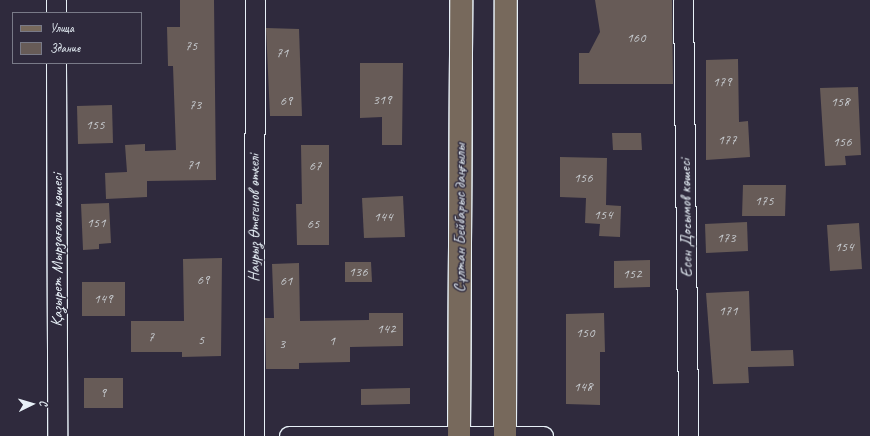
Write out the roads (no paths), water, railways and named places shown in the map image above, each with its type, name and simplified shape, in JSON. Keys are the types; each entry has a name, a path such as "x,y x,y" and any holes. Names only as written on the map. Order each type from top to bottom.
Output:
{"main road":[{"name":"Сұлтан Бейбарыс даңғылы","path":"459,436 461,0"},
{"path":"504,435 506,0"}],"street":[{"path":"56,0 56,12"},
{"name":"Наурыз Өтегенов өткелі","path":"254,436 255,0"},
{"name":"Есен Досымов көшесі","path":"683,0 688,436"},
{"name":"Қазырет Мырзағали көшесі","path":"56,64 57,436"},
{"path":"289,436 543,436"}]}
